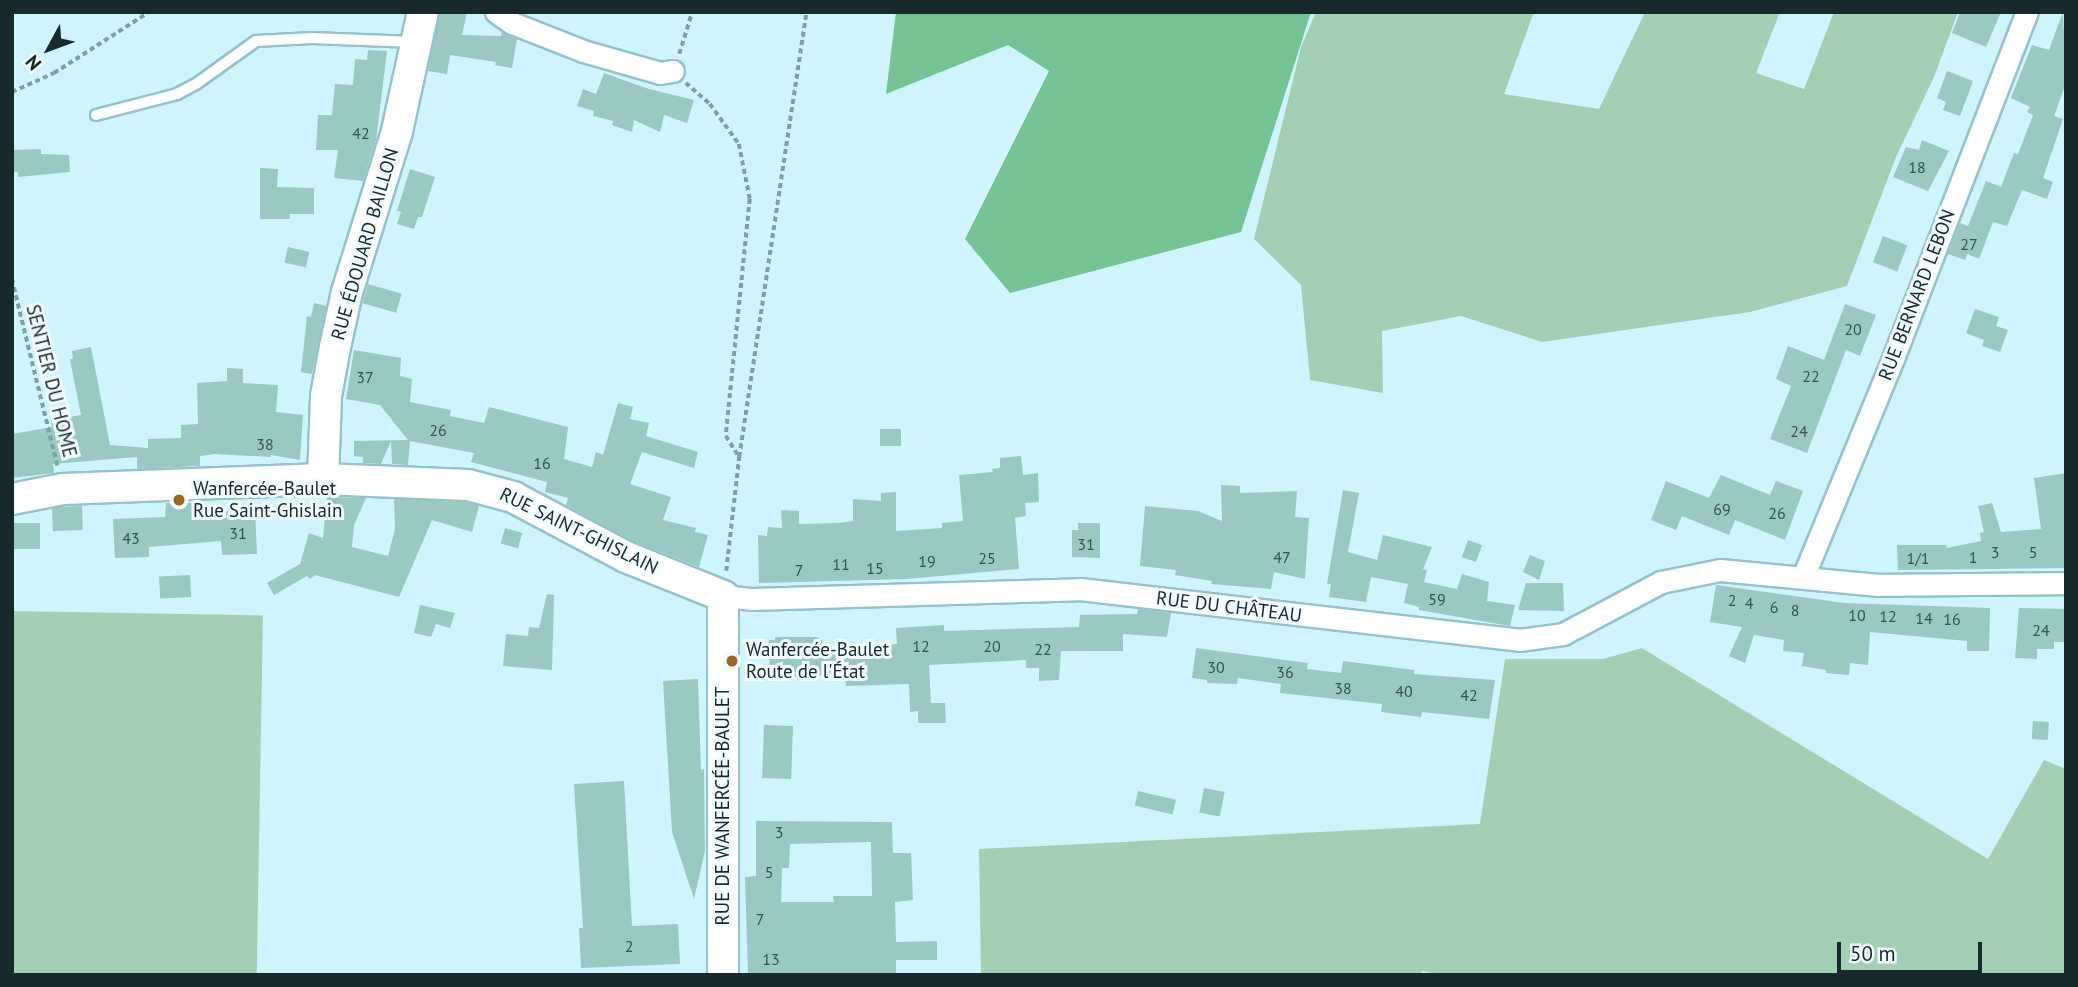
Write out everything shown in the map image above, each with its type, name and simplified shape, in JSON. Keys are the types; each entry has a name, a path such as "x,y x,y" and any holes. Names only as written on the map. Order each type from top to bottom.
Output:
{"main road":[{"name":"RUE ÉDOUARD BAILLON","path":"323,479 326,396 335,347 347,292 397,131 423,12"},
{"name":"RUE SAINT-GHISLAIN","path":"12,499 63,489 323,479 411,480 493,490 536,508 626,557 723,596"},
{"name":"RUE DE WANFERCÉE-BAULET","path":"723,596 723,975"}],"street":[{"path":"496,12 512,23 583,51 660,73 674,71"},
{"name":"RUE BERNARD LEBON","path":"1803,577 1899,343 2028,12"},
{"name":"RUE DU CHÂTEAU","path":"723,596 751,599 1080,589 1518,640 1563,634 1661,582 1720,570 1878,585 2066,583"}],"lane":[{"path":"96,115 177,94 196,84 256,41 312,38 416,42"}],"path":[{"path":"12,92 54,72 149,12"},
{"path":"692,12 674,71 710,104 739,144 750,199 726,436 739,457"},
{"path":"723,596 739,457 806,12"},
{"name":"SENTIER DU HOME","path":"12,279 63,489"}],"green space":[{"path":"896,12 1311,12 1241,232 1010,293 965,239 1049,71 1008,45 886,94"},
{"path":"1316,12 1534,12 1504,94 1599,109 1645,12 1780,12 1756,73 1804,89 1834,12 1958,12 1934,77 1896,157 1847,286 1750,312 1542,342 1461,316 1382,331 1383,393 1310,380 1301,285 1254,239 1301,47"},
{"path":"12,611 263,615 257,975 12,975"},
{"path":"1642,648 1988,859 2044,760 2066,769 2066,975 1444,975 1422,971 1421,975 981,975 979,849 1480,824 1505,659 1603,659"}],"building":[{"path":"440,12 467,12 462,35 501,36 502,32 517,39 512,68 495,65 496,62 450,55 447,74 428,71"},
{"path":"1960,12 2001,12 1986,47 1952,33"},
{"path":"2063,12 2066,83 2054,116 2063,119 2043,178 2053,182 2047,199 2022,190 2007,226 1993,222 1979,259 1967,254 1965,260 1948,254 1960,223 1968,226 1986,181 2001,187 2014,153 2018,154 2033,115 2027,112 2030,107 2011,98 2032,45 2049,50"},
{"path":"368,50 387,51 376,140 363,181 334,178 338,150 316,150 318,115 332,115 335,84 353,85 355,59 367,60"},
{"path":"1947,71 1973,81 1960,116 1943,110 1946,102 1937,98"},
{"path":"604,73 649,89 694,100 687,123 664,115 660,132 634,120 632,132 612,125 613,121 593,116 594,111 577,106 583,89 596,94"},
{"path":"1922,140 1949,151 1928,191 1893,177 1906,147 1919,150"},
{"path":"41,149 41,154 69,155 70,172 18,177 18,172 12,172 12,150"},
{"path":"260,168 278,169 277,187 314,188 314,214 290,214 290,219 260,219"},
{"path":"410,169 435,177 422,217 418,217 414,229 397,224 401,212 397,211"},
{"path":"1883,236 1907,245 1897,271 1873,262"},
{"path":"288,247 309,252 306,268 284,263"},
{"path":"368,284 402,294 396,313 362,303"},
{"path":"314,303 326,306 312,374 301,372 307,316 311,317"},
{"path":"1845,304 1876,315 1860,356 1846,350 1807,453 1770,439 1791,386 1776,379 1788,346 1824,360"},
{"path":"1975,309 1999,317 1996,326 2008,330 2000,352 1982,346 1984,340 1966,333"},
{"path":"91,347 110,445 148,448 148,439 181,438 181,425 198,424 197,383 227,381 227,368 243,369 243,383 278,385 276,412 303,415 300,460 271,455 215,454 200,456 200,466 137,469 137,457 53,464 54,473 12,478 12,434 52,427 51,420 81,415 70,359 73,359 72,351"},
{"path":"354,350 401,358 400,376 412,379 410,402 451,410 450,416 484,423 489,407 568,427 564,459 592,467 596,452 603,455 618,403 633,407 630,419 649,423 646,436 698,452 694,468 642,452 630,484 671,497 663,520 696,528 695,532 708,535 699,567 633,541 566,505 568,498 545,492 547,482 471,462 474,453 410,441 408,465 392,464 391,441 381,464 363,463 363,457 354,456 354,441 408,440 380,405 346,399"},
{"path":"880,429 901,429 901,446 880,446"},
{"path":"1021,456 1023,475 1038,473 1039,502 1025,503 1026,516 1015,518 1019,569 907,579 759,583 758,535 767,536 768,527 782,528 781,510 799,511 799,524 853,521 853,499 881,501 881,493 896,492 896,531 942,528 942,523 963,521 959,475 993,472 992,469 1000,468 1000,458"},
{"path":"2066,473 2066,568 1898,570 1897,545 1946,545 1947,548 1981,541 1980,533 1984,532 1978,506 1992,503 2001,532 2041,529 2034,478"},
{"path":"1721,475 1770,495 1776,481 1803,491 1785,540 1735,520 1729,535 1682,516 1676,530 1651,520 1666,481 1709,498"},
{"path":"1221,485 1240,486 1240,493 1297,491 1295,517 1309,518 1305,579 1274,572 1271,589 1211,584 1212,581 1175,575 1176,570 1140,566 1145,506 1198,511 1222,521"},
{"path":"1343,490 1359,493 1348,552 1377,560 1383,535 1432,547 1423,569 1427,570 1424,582 1457,589 1462,574 1489,582 1487,601 1515,605 1510,626 1419,610 1419,607 1404,603 1408,584 1371,577 1366,602 1329,597 1331,584 1327,584"},
{"path":"327,497 366,498 354,525 352,547 388,556 395,529 394,499 465,502 479,506 472,532 432,520 399,597 315,575 310,579 307,576 274,595 267,583 300,564 309,533 323,538"},
{"path":"166,503 202,503 202,512 255,511 257,554 222,555 221,541 149,547 149,557 115,558 113,519 165,517"},
{"path":"82,506 83,530 53,531 52,507"},
{"path":"12,523 40,523 40,549 12,549"},
{"path":"1078,523 1100,523 1100,558 1072,557 1072,530 1078,530"},
{"path":"505,528 522,533 518,548 501,543"},
{"path":"1468,540 1482,545 1476,562 1462,557"},
{"path":"1530,555 1545,561 1539,580 1523,572"},
{"path":"190,575 191,597 160,599 159,577"},
{"path":"1526,583 1563,583 1564,611 1518,610"},
{"path":"1716,585 1844,603 1990,608 1989,651 1967,651 1967,641 1870,632 1868,665 1850,663 1849,675 1826,673 1826,670 1802,666 1804,653 1783,651 1784,640 1754,635 1745,663 1729,656 1742,627 1710,622"},
{"path":"547,594 554,595 552,670 503,666 506,634 528,636 529,627 539,628"},
{"path":"420,605 455,613 450,628 436,624 431,637 414,633"},
{"path":"2019,608 2066,609 2066,642 2054,642 2054,649 2037,649 2037,659 2015,658"},
{"path":"1138,609 1171,613 1167,637 1123,634 1123,651 1061,651 1059,680 1039,681 1039,668 1026,668 1026,660 929,665 931,703 945,703 946,723 918,723 918,711 910,712 909,684 846,686 845,674 781,678 770,676 769,640 775,640 775,637 816,637 822,640 822,655 874,652 874,645 897,644 896,628 944,625 944,631 1079,627 1080,615 1137,614"},
{"path":"1196,648 1308,663 1307,669 1341,673 1343,661 1414,670 1414,674 1495,680 1489,719 1422,712 1421,717 1381,712 1382,704 1280,693 1281,684 1238,678 1237,684 1207,683 1207,680 1192,678"},
{"path":"698,679 701,770 704,769 705,851 694,899 672,832 663,681"},
{"path":"2033,721 2049,722 2048,740 2032,739"},
{"path":"764,725 793,726 791,779 762,778"},
{"path":"624,781 632,926 678,924 680,964 581,968 579,928 583,928 574,784"},
{"path":"1204,788 1225,792 1220,817 1199,813"},
{"path":"1138,791 1176,800 1173,814 1135,806"},
{"path":"756,821 892,822 893,853 911,853 913,900 895,902 896,942 937,941 937,960 896,960 896,975 748,975 745,877 756,876","holes":["871,842 872,896 833,896 834,902 781,902 782,868 789,868 790,844"]}],"place":[{"name":"Wanfercée-Baulet Rue Saint-Ghislain","path":"179,500"},
{"name":"Wanfercée-Baulet Route de l'État","path":"732,661"}]}
